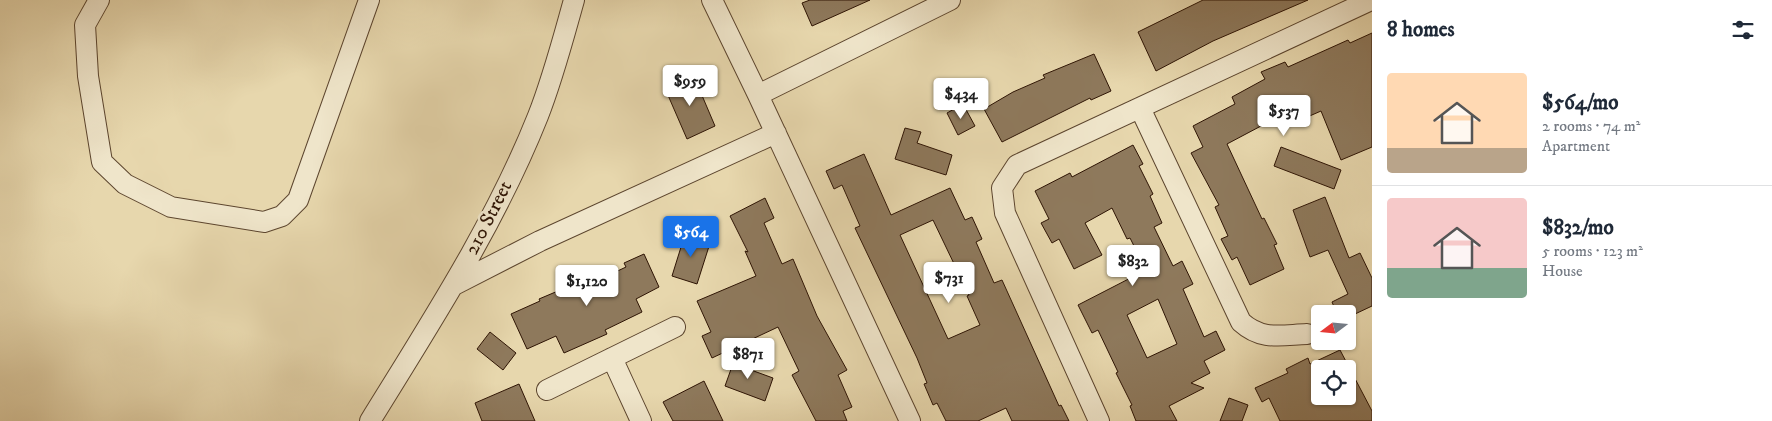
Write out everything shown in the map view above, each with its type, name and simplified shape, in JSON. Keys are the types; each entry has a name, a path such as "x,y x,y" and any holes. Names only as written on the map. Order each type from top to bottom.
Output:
{"street":[{"path":"99,0 85,25 88,76 102,162 125,184 171,208 264,222 282,216 298,200 369,0"},
{"name":"210 Street","path":"370,421 454,285 497,203 538,116 553,75 574,0"},
{"path":"712,0 910,421"},
{"path":"1099,421 1005,213 1002,188 1017,166 1371,0"},
{"path":"758,95 942,2"},
{"path":"1140,108 1241,322 1252,332 1263,335 1307,334"},
{"path":"454,285 540,241 776,133"},
{"path":"547,390 675,327"},
{"path":"612,358 641,421"}],"building":[{"path":"810,0 870,0 812,26 802,3"},
{"path":"1203,0 1308,0 1213,41 1156,71 1138,32"},
{"path":"1372,33 1372,147 1341,160 1321,111 1289,125 1295,108 1227,144 1262,219 1264,218 1277,244 1274,245 1284,269 1250,285 1237,257 1232,260 1221,239 1228,236 1215,207 1219,205 1191,153 1203,147 1193,126 1235,104 1232,97 1265,79 1261,72 1285,62 1288,67 1348,40 1350,43"},
{"path":"1094,54 1111,91 1091,100 1090,98 1002,142 984,109 1013,92 1045,78 1043,75"},
{"path":"685,75 688,82 695,79 715,126 687,139 667,93 674,90 670,81"},
{"path":"963,104 975,126 958,135 947,113"},
{"path":"905,128 921,132 917,143 952,155 946,175 895,159"},
{"path":"1133,145 1143,164 1139,166 1153,194 1150,196 1162,223 1154,227 1173,266 1182,261 1193,284 1183,289 1204,337 1216,331 1225,350 1204,361 1210,373 1191,383 1204,388 1169,406 1177,421 1136,421 1130,406 1132,405 1098,330 1092,333 1078,305 1146,270 1130,238 1127,239 1112,208 1085,223 1102,255 1074,269 1059,239 1052,243 1041,223 1049,219 1035,191 1070,173 1072,177","holes":["1158,299 1177,344 1147,358 1127,315"]},
{"path":"1281,147 1341,170 1334,189 1274,166"},
{"path":"864,154 891,215 950,188 965,220 972,217 982,239 976,242 994,283 1002,280 1059,406 1061,405 1069,421 1012,421 1006,408 978,421 946,421 937,403 933,405 924,384 927,383 917,358 855,228 860,226 842,185 834,189 826,171","holes":["933,220 969,295 967,296 980,325 948,339 900,235"]},
{"path":"1325,197 1349,258 1360,253 1372,278 1372,306 1356,314 1356,305 1333,305 1332,302 1348,294 1328,250 1310,257 1293,210"},
{"path":"765,198 774,218 764,223 782,264 793,259 817,316 847,370 838,375 852,407 843,411 847,421 816,421 792,375 799,371 778,327 712,358 702,336 711,332 697,301 756,276 745,251 748,252 730,216"},
{"path":"686,231 711,240 697,284 672,276"},
{"path":"644,254 659,287 636,299 642,312 605,330 607,334 564,353 556,336 527,349 511,314 565,288 564,285 582,277 586,286 626,267 624,263"},
{"path":"490,332 516,353 503,370 477,349"},
{"path":"1340,350 1345,360 1319,360"},
{"path":"735,358 753,365 751,370 773,378 765,401 725,386"},
{"path":"1308,358 1311,364 1311,405 1356,405 1356,380 1372,411 1372,421 1280,421 1269,398 1262,402 1255,388 1288,373 1286,369"},
{"path":"704,381 723,421 673,421 663,402"},
{"path":"519,384 535,421 482,421 475,403"},
{"path":"1229,398 1248,405 1242,421 1220,421"}]}
